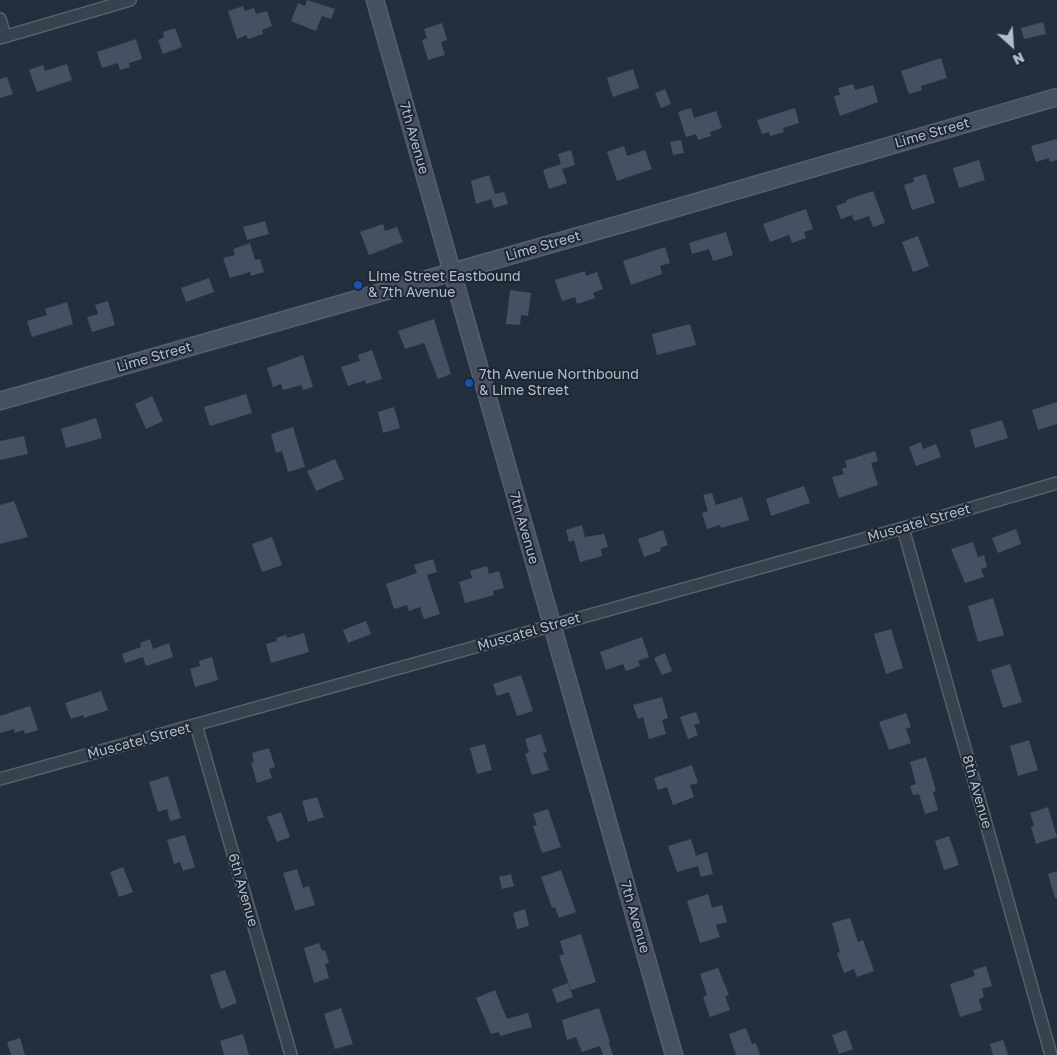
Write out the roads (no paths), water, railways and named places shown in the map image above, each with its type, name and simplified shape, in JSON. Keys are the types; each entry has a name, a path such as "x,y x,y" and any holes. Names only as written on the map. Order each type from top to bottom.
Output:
{"street":[{"path":"0,19 3,37 130,0"},
{"name":"7th Avenue","path":"375,0 674,1055"},
{"name":"Lime Street","path":"0,401 1057,97"},
{"name":"Muscatel Street","path":"0,779 903,528 1057,483"},
{"name":"8th Avenue","path":"903,528 1051,1055"},
{"name":"6th Avenue","path":"196,725 291,1055"}],"place":[{"name":"Lime Street Eastbound & 7th Avenue","path":"358,285"},
{"name":"7th Avenue Northbound & Lime Street","path":"469,383"}]}
